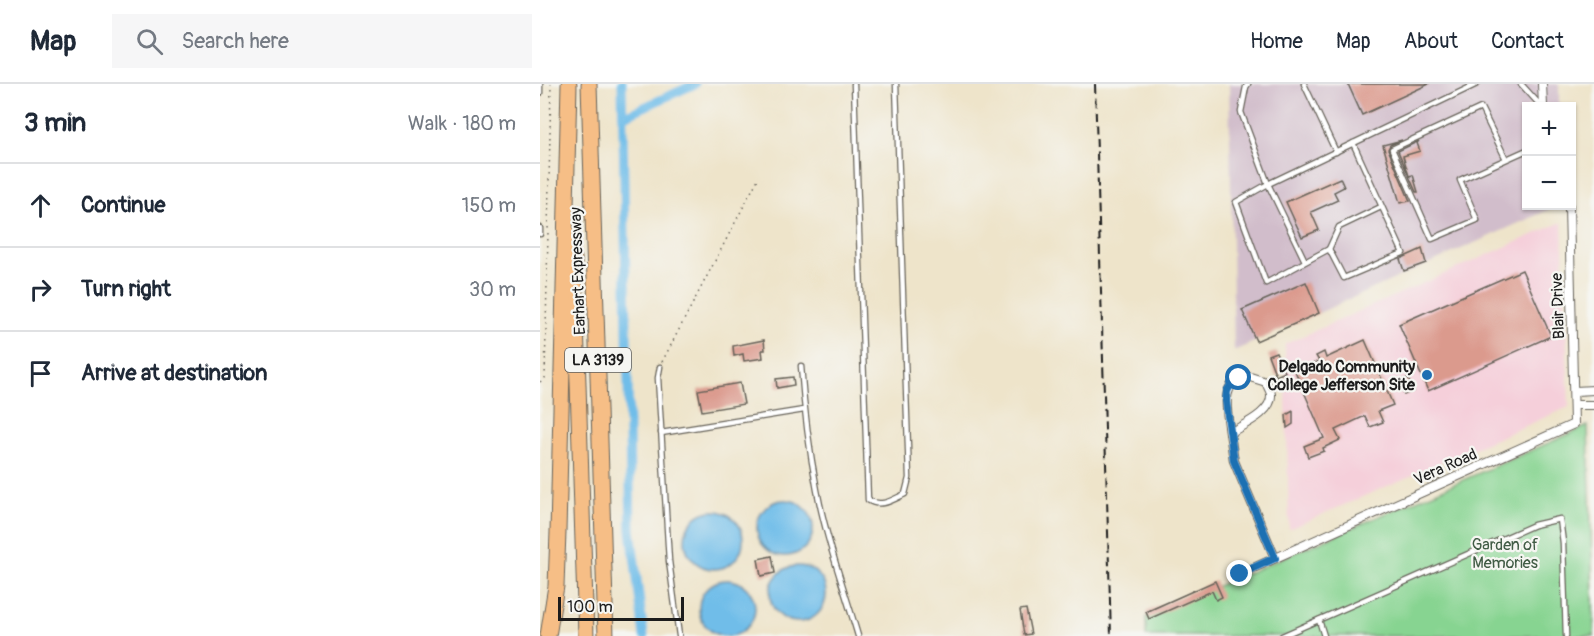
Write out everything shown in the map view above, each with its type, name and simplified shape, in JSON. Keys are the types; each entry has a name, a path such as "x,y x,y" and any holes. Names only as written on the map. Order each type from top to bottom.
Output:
{"highway":[{"path":"548,636 556,586 569,84"},
{"name":"Earhart Expressway","path":"569,84 586,636"},
{"name":"Earhart Expressway","path":"589,84 608,636"},
{"path":"543,636 556,586"}],"street":[{"path":"1542,84 1542,102"},
{"name":"Blair Drive","path":"1569,210 1575,405"},
{"path":"1230,432 1269,405 1271,395 1266,382 1247,376 1232,383 1227,391 1226,401 1230,432 1234,461 1275,558 1240,574"},
{"path":"1575,391 1594,390"},
{"path":"1575,405 1594,405"},
{"name":"Vera Road","path":"1275,558 1575,424 1575,405"}],"lane":[{"path":"540,84 540,93"},
{"path":"854,84 868,500 874,504 885,503 905,494 909,478 896,84"},
{"path":"1248,84 1241,112 1268,184 1305,261"},
{"path":"1304,84 1336,152"},
{"path":"1381,207 1339,227 1329,249 1266,283 1236,202 1268,184 1478,84"},
{"path":"1521,84 1538,102"},
{"path":"1506,159 1481,108 1392,150 1432,239 1477,220 1460,180 1522,152"},
{"path":"1329,249 1344,278 1403,253 1353,143"},
{"path":"540,228 540,234"},
{"path":"801,366 804,410 817,490 825,527 858,636"},
{"path":"660,367 658,378 669,561 679,636"},
{"path":"661,433 804,410"},
{"path":"1282,636 1534,525 1560,519 1566,636"},
{"path":"1319,620 1324,636"}],"path":[{"path":"540,382 545,378 551,84"},
{"path":"660,367 759,177"}],"shaded area":[{"path":"1229,84 1559,84 1559,102 1522,102 1522,210 1548,210 1234,351"},
{"name":"Delgado Community College Jefferson Site","path":"1562,222 1569,407 1289,529 1285,344"}],"green space":[{"name":"Garden of Memories","path":"1588,426 1594,636 1146,636 1146,617"}],"water":[{"path":"780,500 790,500 805,508 811,517 813,528 811,539 805,548 790,556 780,556 769,551 762,544 757,533 757,523 762,512 769,505"},
{"path":"714,511 725,513 738,524 743,540 741,551 730,564 714,569 703,567 690,556 685,540 687,529 698,516"},
{"path":"798,566 813,571 821,579 826,594 821,609 813,617 798,622 783,617 775,609 770,594 775,579 783,571"},
{"path":"722,580 732,580 747,588 753,597 755,608 753,619 747,628 732,636 722,636 711,631 704,624 699,613 699,603 704,592 711,585"}],"building":[{"path":"1348,84 1429,84 1362,115"},
{"path":"1402,140 1390,145 1388,149 1410,201 1400,203 1383,145"},
{"path":"1419,141 1417,143 1420,151 1403,156 1409,176 1413,175 1418,192 1416,192 1398,151"},
{"path":"1340,178 1344,187 1334,192 1338,200 1311,212 1319,230 1302,237 1286,202"},
{"path":"1422,249 1426,263 1404,271 1400,259"},
{"path":"1522,270 1551,336 1428,391 1399,324"},
{"path":"1306,282 1319,313 1256,341 1242,310"},
{"path":"764,340 763,358 744,361 743,354 734,356 733,346"},
{"path":"1365,340 1393,405 1378,411 1383,422 1370,427 1365,416 1335,430 1340,440 1323,448 1324,451 1308,457 1304,446 1324,438 1295,371 1319,361 1316,356 1324,352 1326,358"},
{"path":"1276,352 1285,372 1276,376 1268,355"},
{"path":"793,377 794,385 777,388 776,379"},
{"path":"1408,378 1413,391 1404,395 1401,381"},
{"path":"740,383 744,404 702,411 698,390"},
{"path":"1293,411 1293,424 1287,428 1286,415"},
{"path":"772,556 775,573 761,576 758,559"},
{"path":"1215,581 1222,597 1216,600 1212,591 1149,619 1146,612"},
{"path":"1026,609 1031,634 1024,635 1020,610"}],"waterway":[{"path":"622,84 631,530 644,636"},
{"path":"622,117 695,84"}],"railway":[{"path":"1095,84 1111,636"}],"place":[{"name":"Delgado Community College Jefferson Site","path":"1427,375"}],"route":[{"path":"1239,378 1227,391 1226,401 1234,461 1275,558 1240,574"}]}
